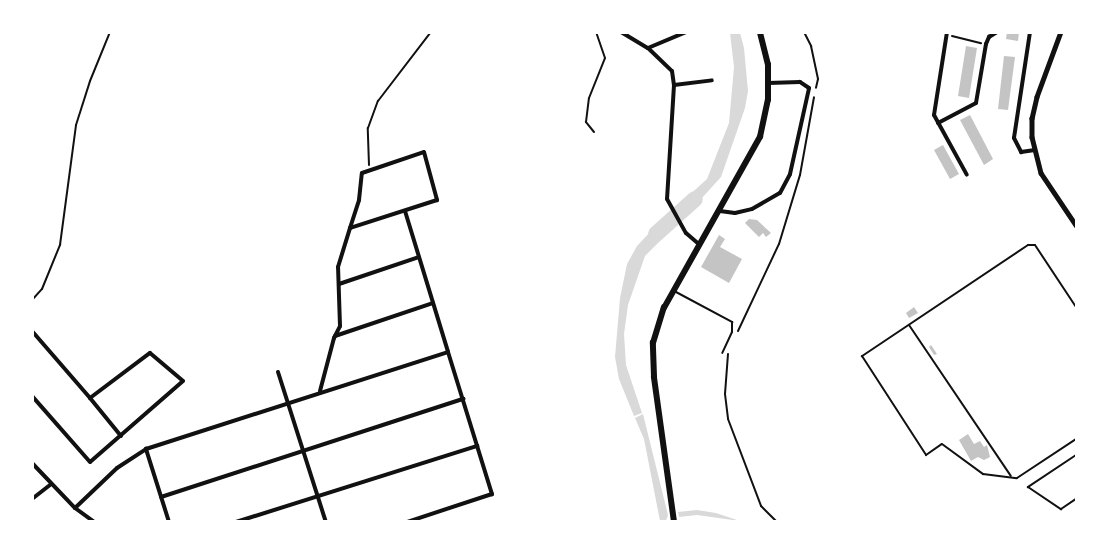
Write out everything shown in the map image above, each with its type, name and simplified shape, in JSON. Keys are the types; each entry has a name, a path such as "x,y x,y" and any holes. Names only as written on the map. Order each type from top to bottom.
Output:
{"main road":[{"path":"674,522 652,361 656,328 674,291 760,138 767,109 768,65 760,32"}],"street":[{"path":"621,32 648,48 672,71 674,85 666,189 670,208 681,226 700,245"},
{"path":"648,48 686,32"},
{"path":"938,123 976,103 986,44 989,36 997,32"},
{"path":"1030,32 1014,138 1021,152 1034,150"},
{"path":"1061,32 1032,118 1034,150 1041,173 1076,225"},
{"path":"947,34 934,115 966,175"},
{"path":"674,85 712,80"},
{"path":"720,212 736,213 752,209 780,193 790,174 809,88 800,82 768,83"},
{"path":"320,391 335,336 340,326 338,267 350,228 362,173 424,152 437,200 350,228"},
{"path":"405,211 492,494 407,522"},
{"path":"339,284 419,257"},
{"path":"335,336 433,304"},
{"path":"32,331 121,436"},
{"path":"75,508 117,468 146,449 320,391 448,352"},
{"path":"32,396 90,462 183,381 150,353 90,398"},
{"path":"278,372 326,522"},
{"path":"162,497 462,398"},
{"path":"236,522 477,446"},
{"path":"146,449 169,522"},
{"path":"32,463 75,508 94,522"},
{"path":"32,499 50,484"}],"lane":[{"path":"594,132 586,122 589,98 605,58 596,32"},
{"path":"674,291 732,322 732,332 722,353"},
{"path":"1076,455 1028,487 1061,509 1076,499"}],"path":[{"path":"32,300 42,288 60,245 76,125 90,81 110,32"},
{"path":"369,169 368,128 378,101 431,32"},
{"path":"736,337 779,244 800,175 818,79 811,46 804,32"},
{"path":"947,34 986,44"},
{"path":"1076,307 1035,245 1028,245 862,356 926,455 942,444 983,474 1017,478 1076,439"},
{"path":"909,325 1012,478"},
{"path":"729,352 726,360 728,419 761,506 777,522"}],"shaded area":[{"path":"730,33 740,33 744,48 748,91 745,108 721,177 682,220 675,208 707,179 729,123 734,67"},
{"path":"668,213 675,226 645,256 628,305 624,334 626,365 642,413 634,416 619,379 615,357 620,298 627,264 637,246"},
{"path":"643,414 668,515 666,521 660,521 644,439 635,418"},
{"path":"697,510 716,513 740,521 697,515 679,517 678,512"}],"building":[{"path":"1007,32 1019,32 1018,41 1006,39"},
{"path":"966,46 977,48 969,98 958,96"},
{"path":"1004,56 1015,57 1008,110 998,109"},
{"path":"970,115 993,159 984,165 960,120"},
{"path":"943,145 959,174 950,179 934,150"},
{"path":"749,219 757,220 771,233 766,237 763,233 759,237 745,223"},
{"path":"719,235 725,239 720,247 742,259 729,283 701,267"},
{"path":"914,307 918,313 909,318 906,313"},
{"path":"931,345 937,354 934,355 929,347"},
{"path":"968,434 974,444 980,441 984,447 987,445 990,457 984,460 978,457 971,461 959,440"}],"waterway":[{"path":"656,234 695,199"}]}
